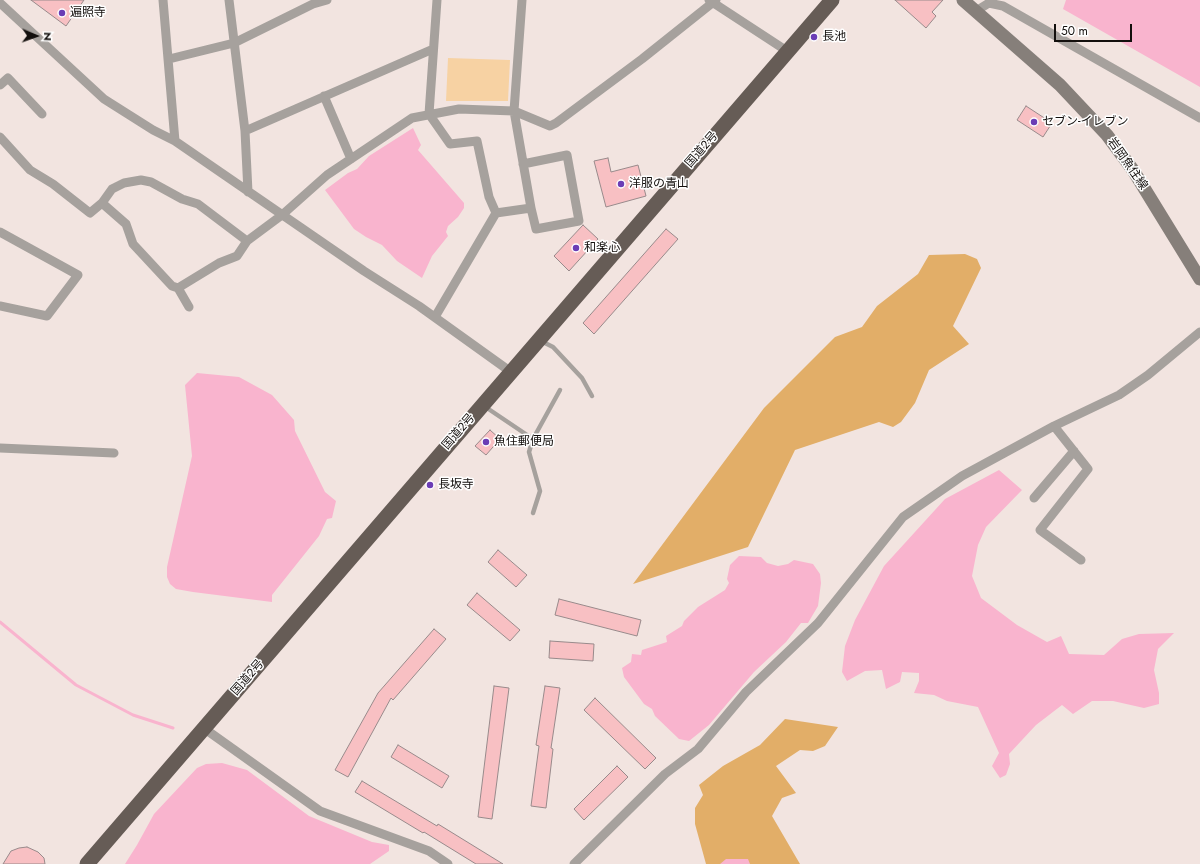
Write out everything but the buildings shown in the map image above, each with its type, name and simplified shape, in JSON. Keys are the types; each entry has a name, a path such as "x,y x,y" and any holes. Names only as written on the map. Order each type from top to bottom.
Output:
{"highway":[{"name":"国道2号","path":"86,864 832,0"}],"main road":[{"name":"岩岡魚住線","path":"963,0 1060,85 1107,135 1133,170 1200,279"}],"street":[{"path":"163,0 175,141"},
{"path":"229,0 244,131 248,192"},
{"path":"169,59 234,43 313,4 327,0"},
{"path":"437,0 429,114 450,144 477,141 489,198 496,213"},
{"path":"522,0 514,111 523,164 531,208 536,229 579,221 567,154 523,164"},
{"path":"178,288 219,263 237,256 247,241 282,215 327,175 412,118 459,109 514,111 550,126 642,59 713,1 787,51"},
{"path":"0,3 104,98 153,130 175,141 248,192 435,317 511,372"},
{"path":"976,11 989,3 1003,6 1200,118"},
{"path":"244,131 433,49"},
{"path":"0,85 8,78 42,114"},
{"path":"324,96 350,159"},
{"path":"0,137 30,170 53,184 90,214 102,203 112,189 124,183 141,180 151,182 182,199 198,204 247,241"},
{"path":"102,203 126,224 133,244 172,286 178,288 189,307"},
{"path":"496,213 531,208"},
{"path":"435,317 496,213"},
{"path":"0,232 78,275 47,316 0,306"},
{"path":"574,864 665,774 698,749 746,692 818,623 903,517 962,476 1054,426 1119,395 1148,375 1200,332"},
{"path":"1054,426 1088,469 1040,530 1081,560"},
{"path":"0,448 114,453"},
{"path":"1034,498 1074,450"},
{"path":"205,728 320,811 429,850 448,864"}],"lane":[{"path":"539,340 553,346 582,378 592,396"},
{"path":"533,513 540,491 529,452 533,439 560,390"},
{"path":"483,405 533,439"}],"shaded area":[{"path":"1066,0 1200,0 1200,87 1063,9"},
{"path":"448,58 510,60 508,101 446,101"},
{"path":"413,128 421,145 418,150 464,203 464,208 458,217 448,226 446,232 448,236 432,256 422,278 397,261 382,245 354,229 325,190 348,173 357,169 369,156"},
{"path":"965,254 977,259 981,268 953,326 969,344 929,370 915,403 901,422 893,427 879,422 795,450 748,547 633,584 764,408 835,337 862,327 877,306 918,274 929,255"},
{"path":"197,373 239,377 272,395 294,420 295,431 325,492 336,501 332,518 327,519 319,536 272,595 272,602 176,589 170,584 167,577 167,567 192,456 185,385"},
{"path":"999,470 1022,490 986,527 978,545 972,576 981,598 1017,625 1047,642 1061,636 1069,654 1104,655 1122,639 1139,634 1174,633 1158,649 1154,670 1159,693 1159,704 1144,708 1113,701 1092,701 1073,714 1062,705 1036,725 1009,754 1010,764 1006,775 1000,778 992,766 999,753 978,707 947,701 934,695 914,693 919,681 919,673 902,672 900,682 886,689 882,670 865,671 847,681 842,672 845,646 855,620 884,566 945,499"},
{"path":"739,556 761,557 767,563 778,566 788,564 794,560 813,564 820,574 821,583 818,606 808,623 801,623 786,642 754,672 709,725 689,741 679,739 655,716 652,709 644,704 624,677 622,668 631,662 632,654 641,655 642,650 667,642 666,636 682,626 684,621 698,607 725,590 729,583 727,579 730,565"},
{"path":"785,719 838,727 825,746 813,751 800,750 776,766 796,793 782,798 772,816 800,864 706,864 695,824 695,808 703,795 699,785 723,766 760,745"},
{"path":"222,763 247,770 309,816 372,842 389,845 389,851 370,864 125,864 154,814 197,768 206,764"},
{"path":"726,859 748,859 750,864 720,864"}],"waterway":[{"path":"0,622 76,685 133,715 173,728"}],"place":[{"name":"遍照寺","path":"62,13"},
{"name":"長池","path":"814,37"},
{"name":"セブン-イレブン","path":"1034,122"},
{"name":"洋服の青山","path":"621,184"},
{"name":"和楽心","path":"576,248"},
{"name":"魚住郵便局","path":"486,442"},
{"name":"長坂寺","path":"430,485"}]}
